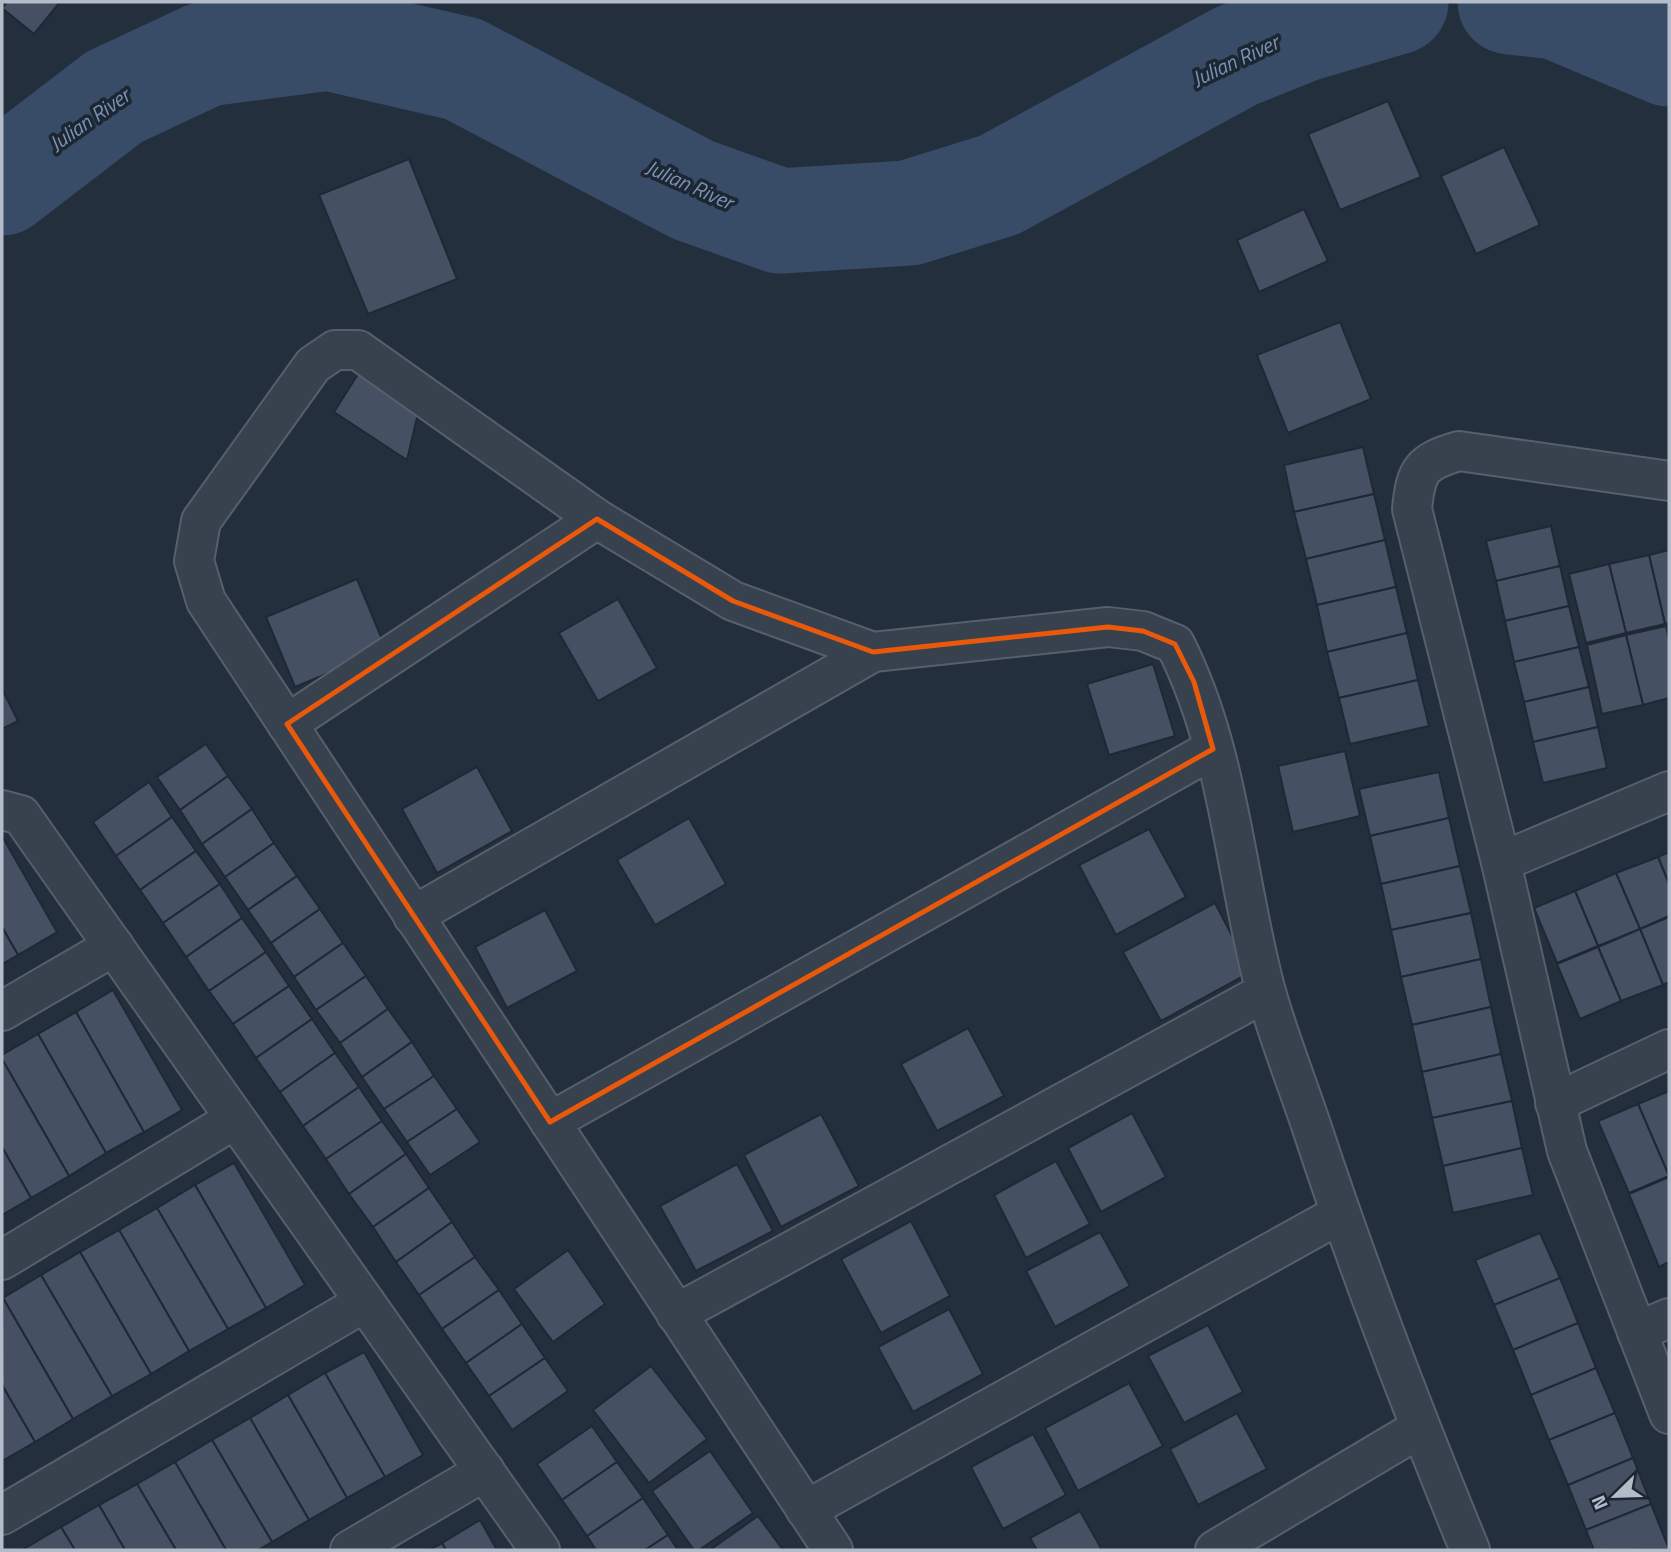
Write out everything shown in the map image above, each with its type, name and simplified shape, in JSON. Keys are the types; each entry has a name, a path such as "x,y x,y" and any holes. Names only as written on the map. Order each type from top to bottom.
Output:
{"street":[{"path":"833,1550 206,601 194,561 201,521 313,365 335,350 358,350 597,519 733,601 873,652"},
{"path":"1669,481 1459,451 1429,460 1415,482 1412,509 1501,862 1567,1151 1653,1325 1669,1414"},
{"path":"287,724 597,519"},
{"path":"414,916 873,652 1108,627 1143,631 1175,645 1195,682 1213,749 1266,992 1340,1213 1420,1428 1470,1550"},
{"path":"551,1122 1213,749"},
{"path":"1501,862 1669,790"},
{"path":"2,810 22,815 540,1550"},
{"path":"2,1011 114,946"},
{"path":"676,1314 1266,992"},
{"path":"1555,1103 1669,1049"},
{"path":"2,1260 235,1119"},
{"path":"806,1510 1340,1213"},
{"path":"2,1515 365,1303"},
{"path":"1214,1550 1420,1428"},
{"path":"350,1550 485,1471"}],"highlighted area":[{"path":"597,519 733,601 873,652 1108,627 1143,631 1175,644 1194,682 1213,749 550,1122 287,724"}],"building":[{"path":"7,2 60,2 34,34 2,8"},
{"path":"1388,101 1421,177 1340,210 1308,134"},
{"path":"1504,147 1540,225 1476,254 1441,176"},
{"path":"409,159 457,279 368,314 319,195"},
{"path":"1304,209 1328,261 1259,292 1237,240"},
{"path":"1340,322 1371,399 1288,433 1257,355"},
{"path":"360,371 419,409 407,460 334,412"},
{"path":"1363,447 1374,494 1294,512 1284,465"},
{"path":"1374,494 1385,540 1306,559 1294,512"},
{"path":"1551,526 1560,566 1496,581 1486,541"},
{"path":"1385,540 1396,587 1317,605 1306,559"},
{"path":"1669,550 1669,623 1665,624 1649,555"},
{"path":"1649,555 1665,624 1626,633 1609,564"},
{"path":"1609,564 1626,633 1586,643 1569,574"},
{"path":"1560,566 1569,606 1505,621 1496,581"},
{"path":"357,579 386,649 295,687 266,617"},
{"path":"1396,587 1407,633 1327,652 1317,605"},
{"path":"618,599 657,668 598,701 559,633"},
{"path":"1569,606 1579,647 1514,662 1505,621"},
{"path":"1666,626 1669,640 1669,698 1643,705 1626,635"},
{"path":"1407,633 1418,680 1339,698 1327,652"},
{"path":"1626,635 1643,705 1602,714 1587,645"},
{"path":"1579,647 1589,687 1524,702 1514,662"},
{"path":"1153,664 1175,736 1109,755 1087,684"},
{"path":"1418,680 1429,726 1350,744 1339,698"},
{"path":"1589,687 1598,727 1533,742 1524,702"},
{"path":"2,689 18,721 2,729"},
{"path":"1598,727 1607,768 1543,783 1533,742"},
{"path":"206,744 228,776 180,810 157,777"},
{"path":"1345,751 1360,816 1293,832 1278,766"},
{"path":"477,767 512,831 437,873 402,809"},
{"path":"1439,772 1449,818 1370,836 1359,789"},
{"path":"228,776 252,809 202,844 180,810"},
{"path":"149,782 172,817 116,856 93,822"},
{"path":"252,809 274,843 225,877 202,844"},
{"path":"172,817 196,851 140,890 116,856"},
{"path":"689,818 726,884 655,925 617,860"},
{"path":"1449,818 1460,866 1381,884 1370,836"},
{"path":"1149,829 1186,897 1116,935 1079,865"},
{"path":"2,836 57,932 18,955 2,927"},
{"path":"274,843 297,876 248,910 225,877"},
{"path":"196,851 220,884 163,923 140,890"},
{"path":"1669,852 1669,884 1658,857"},
{"path":"1658,857 1669,884 1669,916 1640,929 1616,873"},
{"path":"1460,866 1471,913 1391,930 1381,884"},
{"path":"1616,873 1640,929 1598,946 1575,891"},
{"path":"297,876 320,909 271,943 248,910"},
{"path":"220,884 242,918 186,957 163,923"},
{"path":"1575,891 1598,946 1557,963 1534,908"},
{"path":"1215,903 1251,972 1161,1021 1123,952"},
{"path":"320,909 343,943 294,977 271,943"},
{"path":"545,910 577,971 507,1008 475,947"},
{"path":"1471,913 1481,959 1401,977 1391,930"},
{"path":"1669,917 1669,982 1663,985 1640,929"},
{"path":"242,918 266,952 209,991 186,957"},
{"path":"2,927 18,955 2,964"},
{"path":"1640,929 1663,985 1621,1001 1598,947"},
{"path":"343,943 366,976 316,1010 294,977"},
{"path":"1598,947 1621,1001 1580,1019 1557,964"},
{"path":"266,952 289,986 233,1024 209,991"},
{"path":"1481,959 1491,1007 1412,1025 1401,977"},
{"path":"366,976 388,1009 340,1043 316,1010"},
{"path":"289,986 312,1019 256,1058 233,1024"},
{"path":"113,990 182,1110 144,1132 76,1012"},
{"path":"1491,1007 1501,1054 1422,1072 1412,1025"},
{"path":"388,1009 412,1042 362,1077 340,1043"},
{"path":"76,1012 144,1132 106,1153 38,1034"},
{"path":"312,1019 335,1053 280,1092 256,1058"},
{"path":"968,1028 1004,1096 937,1131 901,1064"},
{"path":"38,1034 106,1153 69,1176 2,1059 2,1055"},
{"path":"412,1042 434,1076 384,1109 362,1077"},
{"path":"335,1053 359,1087 303,1126 280,1092"},
{"path":"1501,1054 1512,1101 1432,1118 1422,1072"},
{"path":"2,1059 69,1176 31,1198 2,1147"},
{"path":"434,1076 457,1109 407,1142 384,1109"},
{"path":"359,1087 382,1121 326,1159 303,1126"},
{"path":"1669,1091 1669,1176 1638,1104"},
{"path":"1512,1101 1522,1148 1443,1166 1432,1118"},
{"path":"1638,1104 1669,1176 1629,1193 1598,1121"},
{"path":"457,1109 480,1142 430,1175 407,1142"},
{"path":"1132,1113 1166,1177 1101,1212 1068,1148"},
{"path":"821,1114 859,1186 781,1227 744,1155"},
{"path":"382,1121 406,1154 349,1194 326,1159"},
{"path":"2,1147 31,1198 2,1215"},
{"path":"1522,1148 1533,1195 1453,1213 1443,1166"},
{"path":"406,1154 429,1188 373,1227 349,1194"},
{"path":"1056,1161 1090,1224 1026,1258 994,1195"},
{"path":"234,1163 305,1285 266,1308 195,1185"},
{"path":"737,1164 773,1231 696,1271 660,1206"},
{"path":"1669,1177 1669,1262 1659,1267 1629,1194"},
{"path":"195,1185 266,1308 228,1329 157,1208"},
{"path":"429,1188 452,1222 396,1262 373,1227"},
{"path":"157,1208 228,1329 189,1351 119,1230"},
{"path":"911,1221 950,1296 881,1333 841,1259"},
{"path":"452,1222 475,1257 419,1295 396,1262"},
{"path":"119,1230 189,1351 151,1374 80,1252"},
{"path":"1100,1232 1130,1286 1055,1327 1026,1271"},
{"path":"1540,1233 1560,1278 1494,1305 1475,1260"},
{"path":"568,1250 605,1304 553,1342 514,1289"},
{"path":"80,1252 151,1374 112,1396 41,1275"},
{"path":"475,1257 499,1290 442,1329 419,1295"},
{"path":"41,1275 112,1396 73,1419 3,1298"},
{"path":"1560,1278 1578,1323 1513,1350 1494,1305"},
{"path":"499,1290 522,1324 466,1363 442,1329"},
{"path":"3,1298 73,1419 35,1442 2,1385"},
{"path":"949,1309 983,1374 913,1412 878,1347"},
{"path":"1578,1323 1596,1368 1531,1395 1513,1350"},
{"path":"522,1324 545,1358 489,1396 466,1363"},
{"path":"1208,1325 1243,1392 1184,1423 1148,1356"},
{"path":"364,1352 423,1455 385,1477 325,1373"},
{"path":"545,1358 568,1391 512,1430 489,1396"},
{"path":"651,1366 707,1439 649,1483 593,1410"},
{"path":"1596,1368 1615,1413 1549,1440 1531,1395"},
{"path":"325,1373 385,1477 347,1498 288,1395"},
{"path":"1129,1383 1163,1446 1078,1491 1045,1428"},
{"path":"2,1385 35,1442 2,1461"},
{"path":"288,1395 347,1498 309,1520 250,1418"},
{"path":"1237,1413 1267,1469 1198,1505 1170,1449"},
{"path":"1615,1413 1633,1458 1568,1485 1549,1440"},
{"path":"250,1418 309,1520 272,1542 212,1440"},
{"path":"592,1426 617,1462 562,1500 537,1464"},
{"path":"1033,1434 1066,1495 1003,1529 971,1467"},
{"path":"212,1440 272,1542 258,1550 226,1550 175,1462"},
{"path":"710,1451 753,1513 699,1550 694,1550 652,1491"},
{"path":"1633,1458 1651,1504 1586,1530 1568,1485"},
{"path":"175,1462 226,1550 176,1550 137,1484"},
{"path":"617,1462 643,1498 587,1536 562,1500"},
{"path":"137,1484 176,1550 125,1550 99,1505"},
{"path":"643,1498 668,1535 645,1550 596,1550 587,1536"},
{"path":"1651,1504 1669,1549 1594,1550 1586,1530"},
{"path":"99,1505 125,1550 75,1550 61,1527"},
{"path":"1080,1511 1102,1550 1037,1550 1030,1538"},
{"path":"758,1516 783,1550 710,1550"},
{"path":"480,1520 497,1550 446,1550 442,1543"},
{"path":"61,1527 75,1550 24,1550 24,1549"},
{"path":"668,1535 678,1550 645,1550"},
{"path":"442,1543 446,1550 429,1550"}],"waterway":[{"name":"Julian River","path":"2,183 114,97 206,54 329,38 463,69 693,190 780,221 909,213 999,185 1236,56 1301,30 1396,2"},
{"name":"Julian River","path":"1510,2 1557,7 1669,54"}]}
